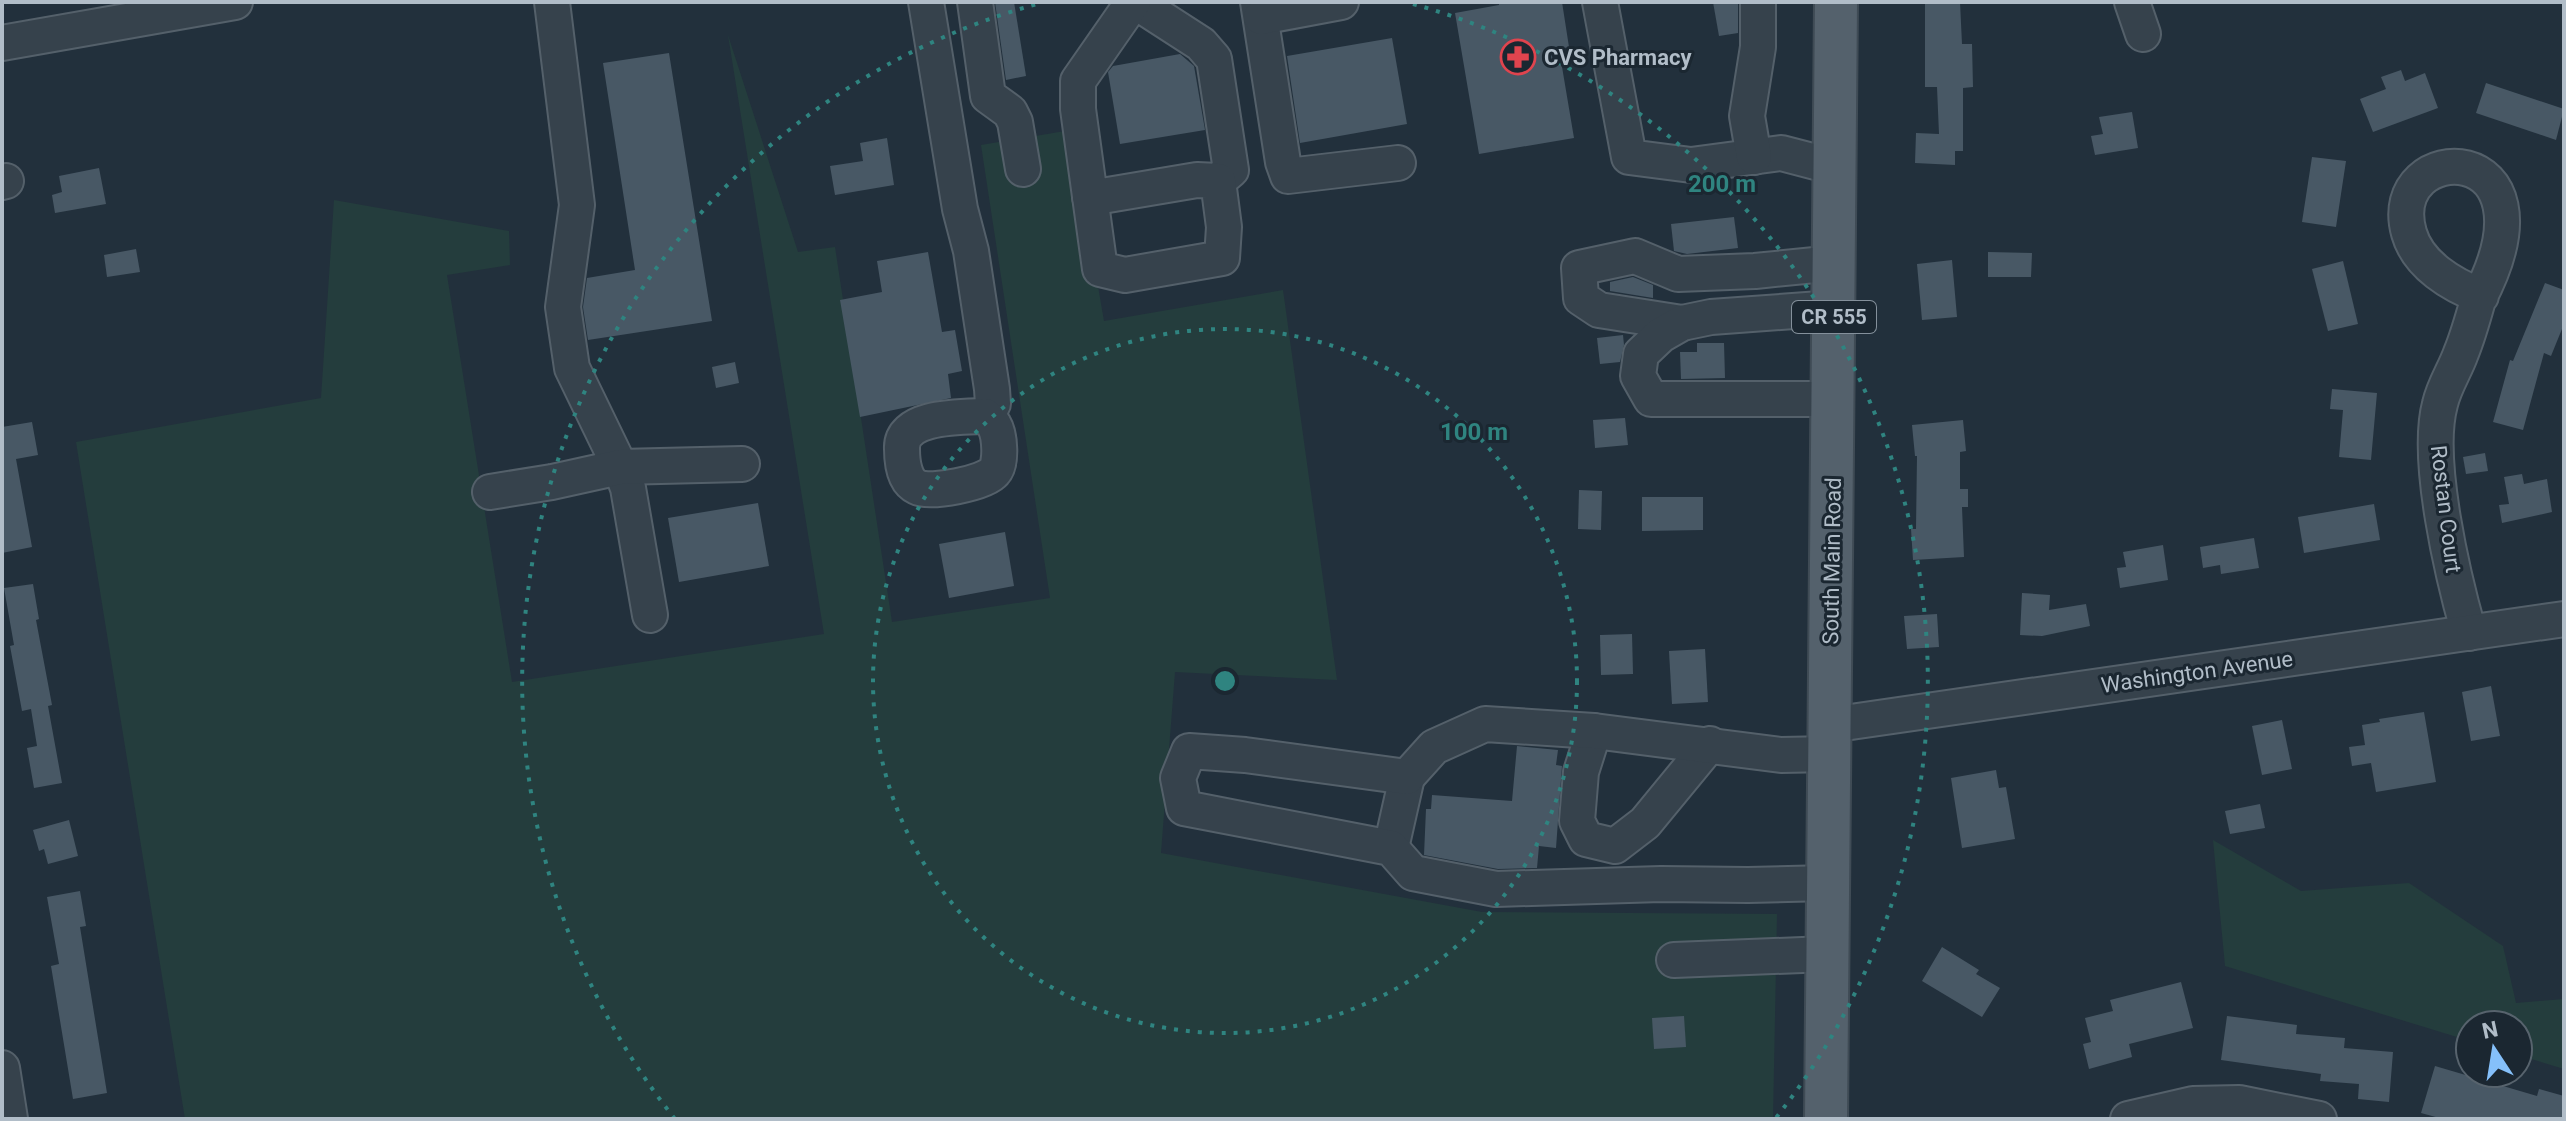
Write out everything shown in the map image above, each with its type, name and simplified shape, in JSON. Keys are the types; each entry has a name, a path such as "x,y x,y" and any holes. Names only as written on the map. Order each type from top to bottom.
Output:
{"main road":[{"name":"South Main Road","path":"1826,1119 1836,2"}],"street":[{"path":"2,43 169,8 235,2"},
{"path":"552,2 577,205 563,307 572,368 628,488 650,615"},
{"path":"926,2 960,209 971,251 992,389 993,404 985,416"},
{"path":"975,2 988,96 1010,112 1015,122 1023,169"},
{"path":"1090,198 1197,180 1218,181 1231,170 1214,59 1201,44 1134,2 1078,81 1078,109 1090,198 1100,269 1125,275 1222,258 1224,227 1218,181"},
{"path":"1341,2 1259,9 1283,162 1288,176 1398,163"},
{"path":"1600,2 1629,157 1691,165 1781,153 1835,167"},
{"path":"1754,157 1747,116 1758,47 1758,2"},
{"path":"2132,2 2143,34"},
{"path":"1682,323 1599,310 1581,298 1579,268 1635,256 1678,274 1835,263"},
{"name":"Rostan Court","path":"2469,633 2450,555 2436,432 2439,404 2481,296"},
{"path":"1834,308 1711,317 1682,323 1661,335 1641,354 1638,376 1651,399 1834,399"},
{"path":"490,492 620,467 742,464"},
{"name":"Washington Avenue","path":"1407,777 1434,747 1485,724 1594,731 1781,755 1830,739 2564,619"},
{"path":"1594,731 1581,772 1577,821 1586,839 1615,846 1645,823 1710,744"},
{"path":"1391,848 1407,777 1245,755 1189,751 1178,778 1184,808 1391,848 1413,873 1496,889 1632,884 1828,883"},
{"path":"1674,960 1827,954"},
{"path":"2,1068 10,1119"},
{"path":"2128,1119 2193,1104 2239,1103 2319,1119"}],"green space":[{"path":"728,35 798,252 835,247 892,622 1050,598 981,145 1071,130 1104,321 1283,290 1337,680 1175,672 1161,853 1482,912 1777,914 1773,1119 185,1119 76,442 321,398 334,200 509,231 510,265 447,275 512,682 824,634"},
{"path":"2213,840 2301,891 2409,883 2503,946 2516,1003 2564,999 2564,1069 2534,1060 2534,1009 2454,1009 2454,1036 2225,966"}],"building":[{"path":"995,2 1014,2 1026,76 1006,80"},
{"path":"1499,2 1562,2 1569,47 1559,49 1574,138 1479,154 1455,13 1499,5"},
{"path":"1713,2 1738,2 1738,33 1719,36"},
{"path":"1925,2 1960,2 1962,44 1972,44 1973,87 1963,88 1963,151 1955,151 1955,165 1915,163 1916,133 1939,134 1937,87 1925,87"},
{"path":"1392,38 1407,124 1300,143 1287,56"},
{"path":"669,53 712,321 588,340 583,307 587,278 635,270 603,63"},
{"path":"1180,54 1194,66 1205,130 1120,144 1108,72 1113,66"},
{"path":"2401,70 2405,81 2425,73 2438,108 2373,132 2360,99 2386,89 2381,77"},
{"path":"2486,83 2564,109 2556,140 2476,113"},
{"path":"2132,112 2138,148 2095,155 2091,136 2103,134 2099,117"},
{"path":"887,138 894,185 835,195 830,166 863,161 860,143"},
{"path":"2312,157 2346,161 2336,227 2302,222"},
{"path":"99,168 106,204 55,213 52,195 62,192 59,176"},
{"path":"1734,217 1738,248 1687,254 1674,251 1671,224"},
{"path":"136,249 140,272 107,277 104,255"},
{"path":"928,252 942,332 955,330 962,371 948,374 951,398 860,417 840,300 882,292 877,261"},
{"path":"1988,252 2032,253 2031,277 1988,277"},
{"path":"1952,260 1957,317 1922,320 1917,264"},
{"path":"2343,261 2358,324 2328,331 2312,269"},
{"path":"1633,277 1653,285 1653,298 1610,291 1610,282"},
{"path":"2545,283 2564,290 2564,324 2551,356 2544,353 2523,430 2493,422 2510,360 2513,361"},
{"path":"1623,335 1620,362 1600,364 1597,338"},
{"path":"1697,343 1724,343 1725,378 1681,379 1680,352 1697,352"},
{"path":"735,362 739,383 716,388 712,367"},
{"path":"2332,389 2377,393 2371,460 2339,457 2343,410 2330,409"},
{"path":"1625,418 1628,445 1595,448 1593,420"},
{"path":"1963,420 1966,451 1960,452 1960,489 1968,489 1968,507 1962,507 1964,557 1913,560 1911,529 1916,529 1917,456 1912,425"},
{"path":"32,422 38,455 16,459 32,547 2,553 2,427"},
{"path":"2485,453 2488,471 2466,474 2463,457"},
{"path":"2522,474 2524,484 2547,479 2552,512 2502,523 2499,505 2509,504 2504,477"},
{"path":"1579,490 1602,491 1601,530 1578,529"},
{"path":"1642,497 1703,497 1703,530 1642,531"},
{"path":"758,503 769,566 679,582 668,518"},
{"path":"2374,504 2380,540 2304,553 2298,517"},
{"path":"1005,532 1014,586 949,598 939,544"},
{"path":"2254,538 2259,568 2221,574 2220,565 2203,568 2200,547"},
{"path":"2163,545 2168,580 2120,588 2117,568 2126,567 2123,552"},
{"path":"33,584 39,619 36,620 52,705 48,706 62,783 34,788 27,748 37,746 31,709 22,711 10,646 14,645 4,588"},
{"path":"2022,593 2050,595 2049,610 2086,604 2090,626 2042,636 2020,635"},
{"path":"1937,614 1939,647 1907,649 1904,616"},
{"path":"1632,634 1633,674 1601,675 1600,635"},
{"path":"1705,649 1708,702 1672,704 1669,651"},
{"path":"2491,686 2500,736 2471,741 2462,692"},
{"path":"2424,712 2436,782 2376,792 2371,763 2352,766 2349,747 2365,745 2362,725"},
{"path":"2282,720 2292,769 2262,775 2252,726"},
{"path":"1517,746 1558,750 1556,765 1562,766 1556,848 1539,846 1537,868 1498,869 1424,855 1426,809 1431,809 1432,795 1512,801"},
{"path":"1996,770 1999,788 2006,787 2015,839 1962,848 1951,778"},
{"path":"2260,804 2265,828 2230,834 2225,811"},
{"path":"69,820 78,856 48,864 44,849 39,851 33,830"},
{"path":"80,891 86,926 80,927 107,1093 73,1099 51,966 59,964 47,897"},
{"path":"1942,947 1979,970 1976,974 2000,988 1982,1017 1922,981"},
{"path":"2181,982 2193,1028 2129,1044 2132,1057 2089,1069 2083,1044 2091,1042 2085,1018 2113,1011 2110,1000"},
{"path":"1684,1016 1686,1047 1654,1049 1652,1018"},
{"path":"2227,1016 2297,1025 2296,1034 2345,1038 2344,1048 2393,1052 2389,1102 2358,1099 2359,1084 2320,1081 2321,1074 2221,1060"},
{"path":"2435,1066 2454,1072 2454,1089 2513,1089 2537,1096 2539,1089 2564,1096 2564,1119 2443,1119 2421,1113"}],"place":[{"name":"CVS Pharmacy","path":"1518,57"}]}
